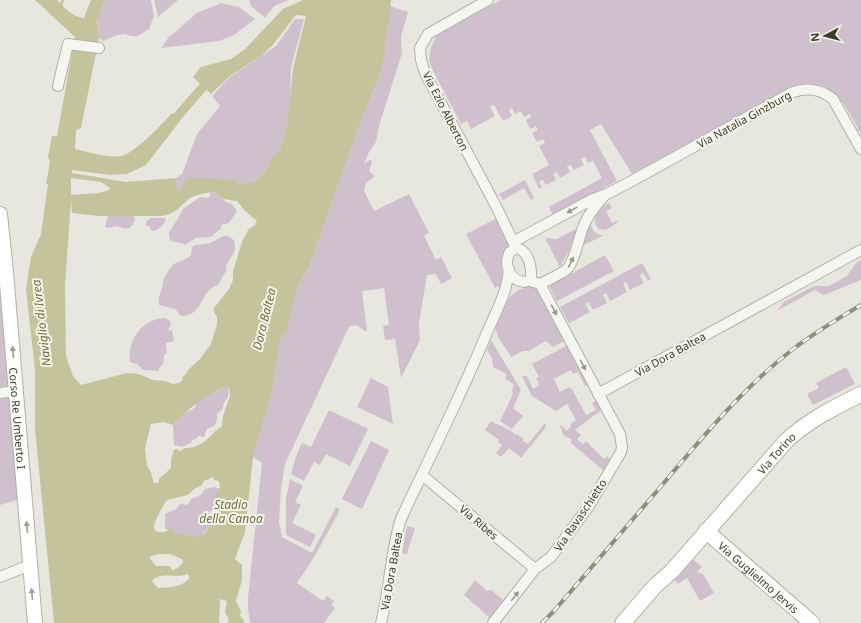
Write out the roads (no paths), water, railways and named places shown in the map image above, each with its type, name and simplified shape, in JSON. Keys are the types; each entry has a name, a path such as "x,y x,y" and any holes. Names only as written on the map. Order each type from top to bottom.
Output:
{"main road":[{"name":"Corso Re Umberto I","path":"0,214 35,623"},
{"name":"Via Torino","path":"623,623 655,586 672,571 776,451 798,430 827,411 861,394"},
{"name":"Via Guglielmo Jervis","path":"706,531 812,623"}],"street":[{"name":"Via Ezio Alberton","path":"488,0 428,34 420,48 421,60 425,73 515,245 523,252 530,264 532,275 527,281"},
{"path":"58,86 68,44 98,48"},
{"name":"Via Natalia Ginzburg","path":"515,245 593,199 607,194 793,92 808,89 817,90 825,93 833,99 861,149"},
{"name":"Via Natalia Ginzburg","path":"540,284 567,269 575,252 587,218 594,207 607,194"},
{"name":"Via Dora Baltea","path":"381,623 387,596 396,534 401,519 502,301 508,282 508,256 515,245"},
{"name":"Via Dora Baltea","path":"598,394 861,250"},
{"path":"508,270 513,278 519,281 540,284 598,394"},
{"name":"Via Dora Baltea","path":"502,301 508,292 515,286 527,281"},
{"path":"0,393 16,391"},
{"name":"Via Ravaschietto","path":"493,623 535,569 551,557 589,506 621,452 622,447 620,434 598,394"},
{"name":"Via Ribes","path":"422,475 535,569"},
{"path":"0,577 30,565"}],"water":[{"path":"35,0 57,0 72,14 84,18 91,0 105,0 96,23 98,24 99,38 81,128 76,130 75,149 104,155 121,156 133,150 155,131 172,113 180,121 146,165 127,174 110,175 72,170 72,173 126,182 176,178 178,193 187,178 236,180 237,184 255,182 266,170 271,158 279,151 287,128 293,69 306,16 296,15 272,46 262,55 230,76 211,94 193,77 201,67 231,59 245,49 283,9 303,0 391,0 385,55 381,72 363,116 309,267 297,289 287,330 279,343 273,389 253,457 245,532 235,559 242,565 242,580 236,601 241,612 240,616 244,623 227,623 229,620 225,612 227,601 220,599 219,623 54,623 35,429 35,370 26,289 31,257 41,234 48,184 46,184 50,162 48,157 52,136 57,136 75,37","holes":["71,178 101,182 110,188 109,190 99,193 71,195","215,192 223,199 237,201 245,211 257,221 255,225 248,230 242,242 233,271 233,280 229,289 214,308 214,312 217,317 217,324 211,344 200,359 183,376 182,381 179,383 173,384 165,381 153,380 139,374 127,373 81,385 73,376 66,356 65,285 71,200 72,213 99,216 161,216 174,212 190,198","229,386 230,396 223,416 222,426 198,446 185,448 180,452 178,449 174,450 171,459 171,468 159,479 159,482 154,484 151,472 147,466 145,448 151,424 164,422 173,425 192,407 212,393","213,477 214,480 219,481 220,488 215,495 216,502 214,523 203,535 192,537 189,534 186,536 182,533 175,534 173,529 168,529 166,532 158,532 154,529 155,522 167,500 188,495 194,489 202,485 204,481","158,554 170,554 182,559 183,562 174,570 172,570 170,566 156,566 149,557","187,574 189,579 178,586 158,588 152,581 159,576 178,576"]}],"waterway":[{"path":"60,7 63,0"},
{"path":"168,127 211,78"}],"railway":[{"path":"542,623 740,396 797,346 861,305"}],"water label":[{"name":"Dora Baltea","path":"264,319"},
{"name":"Naviglio di Ivrea","path":"41,323"},
{"name":"Stadio della Canoa","path":"231,511"}]}
